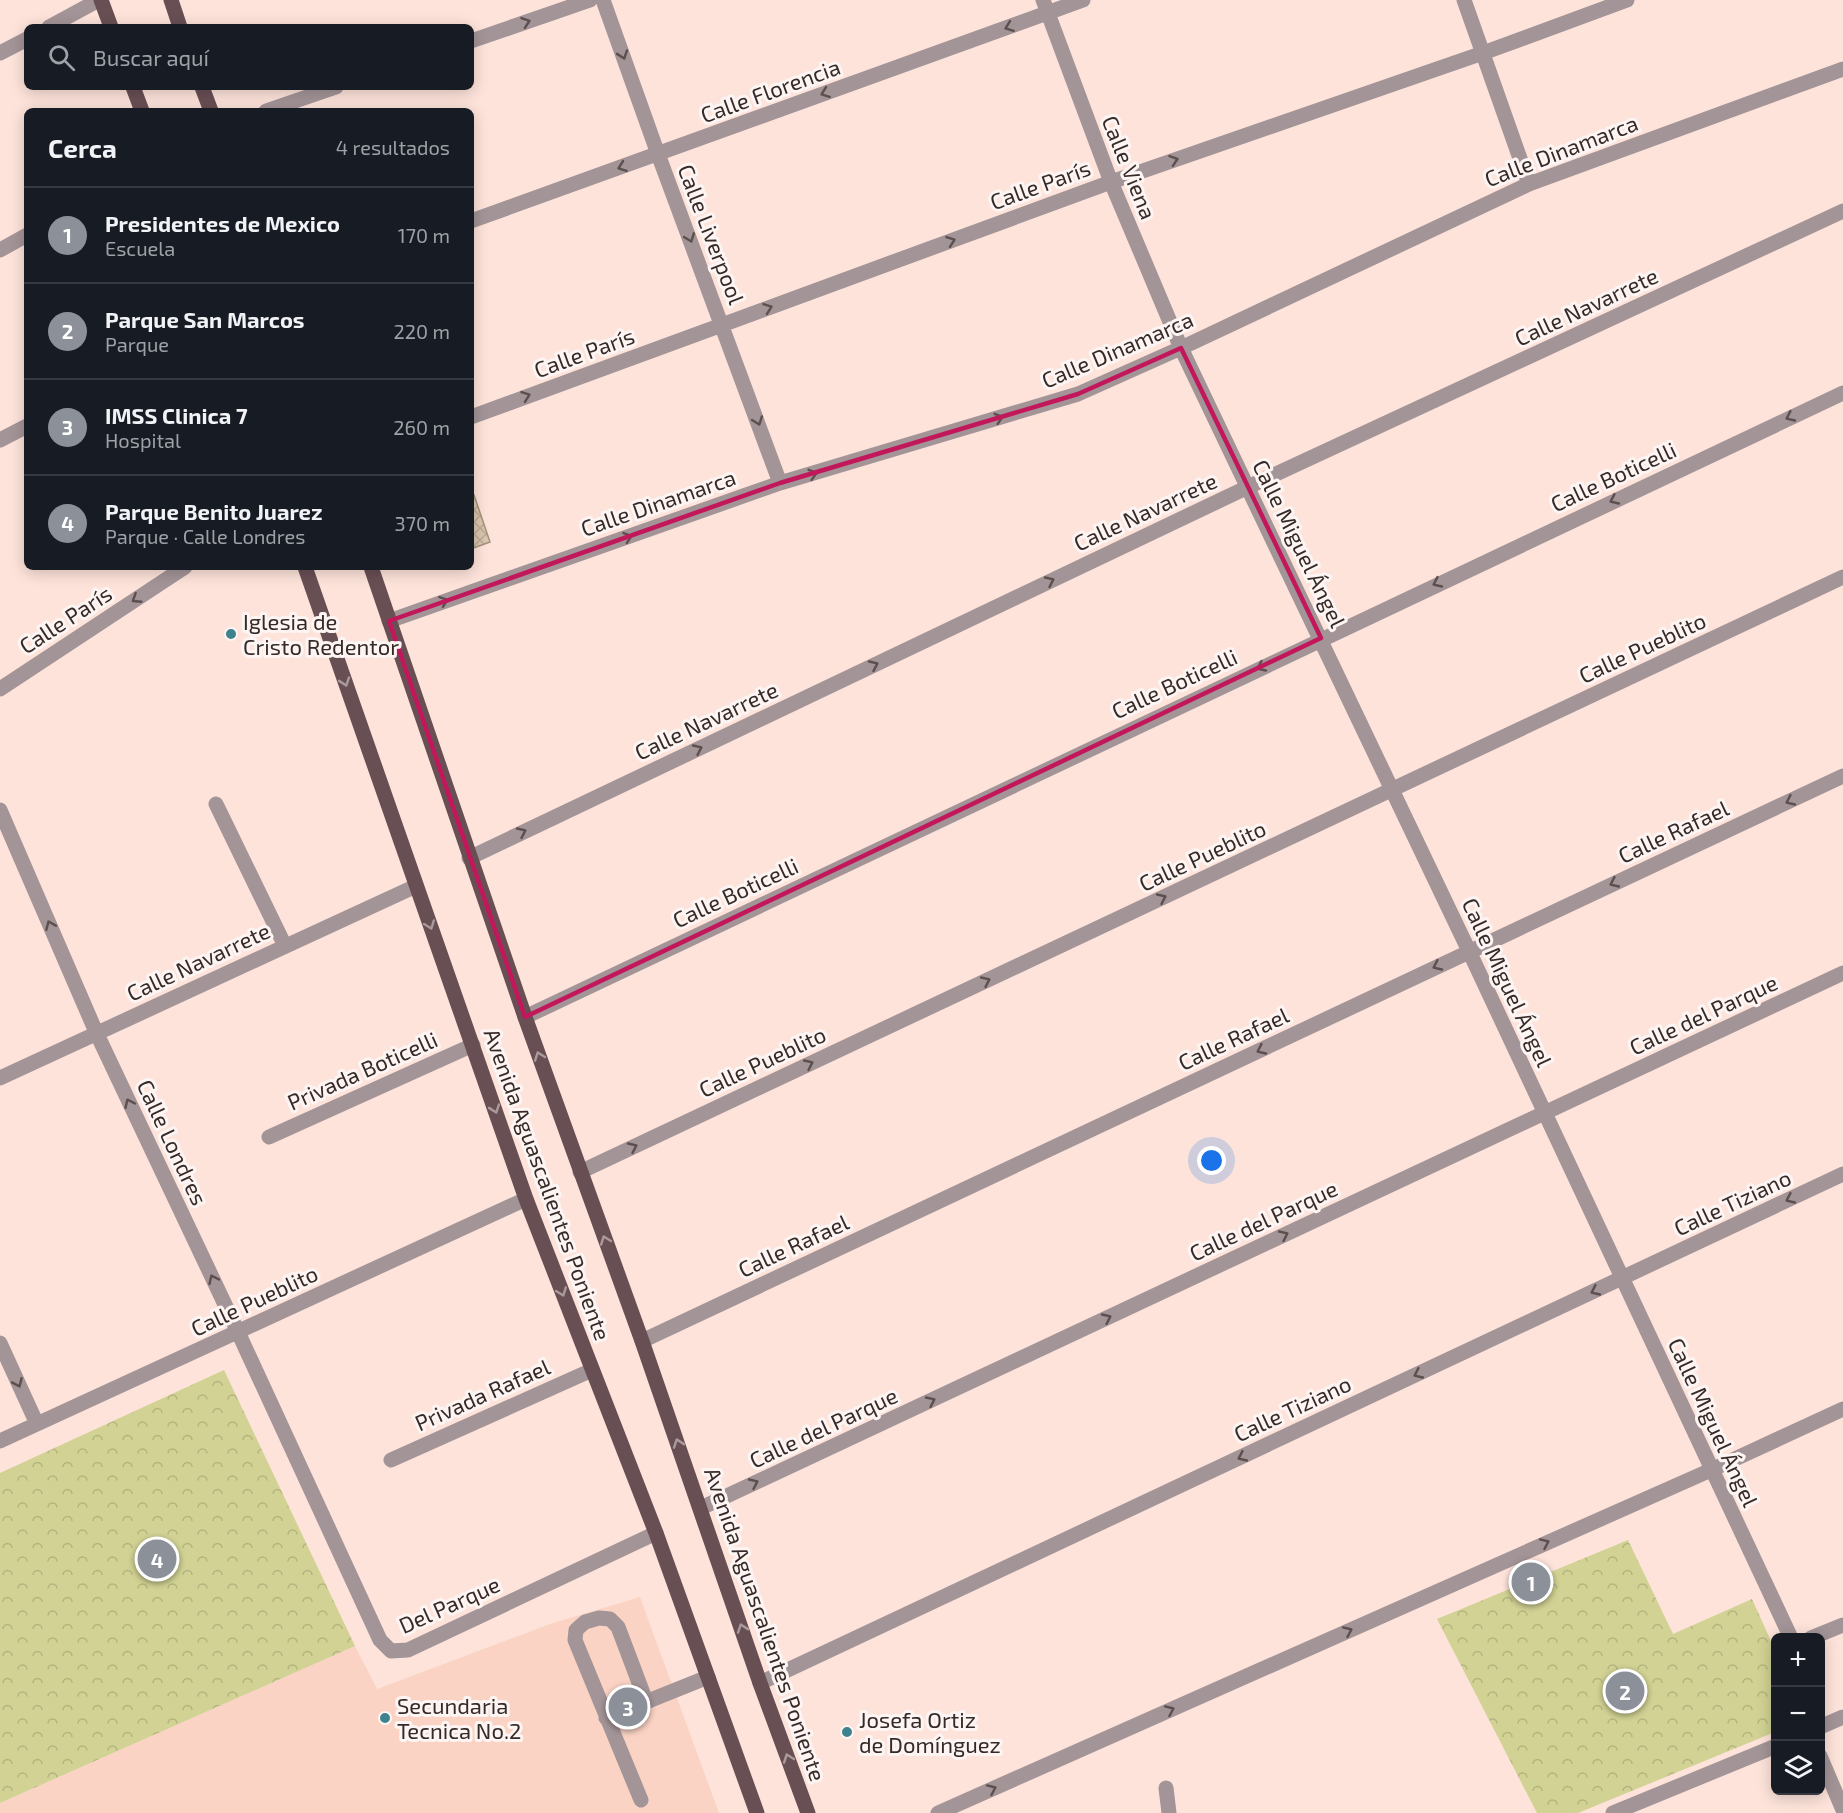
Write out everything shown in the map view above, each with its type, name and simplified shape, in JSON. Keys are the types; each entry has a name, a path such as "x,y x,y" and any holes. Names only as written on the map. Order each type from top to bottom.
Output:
{"main road":[{"path":"100,0 110,24"},
{"path":"171,0 179,24"},
{"path":"134,90 141,108"},
{"path":"203,90 210,108"},
{"name":"Avenida Aguascalientes Poniente","path":"306,570 526,1199 656,1533 757,1813"},
{"name":"Avenida Aguascalientes Poniente","path":"372,570 469,858 808,1813"}],"street":[{"path":"55,24 100,0"},
{"path":"474,40 590,0"},
{"name":"Calle Liverpool","path":"603,0 780,483"},
{"name":"Calle Florencia","path":"474,220 658,154 1045,6 1083,0"},
{"path":"1464,0 1529,184"},
{"name":"Calle París","path":"474,416 1111,182 1483,53 1626,0"},
{"name":"Calle Viena","path":"1045,6 1111,182 1181,348"},
{"path":"0,53 24,41"},
{"name":"Calle Dinamarca","path":"389,621 780,483 1078,394 1529,184 1843,69"},
{"path":"275,108 327,90"},
{"name":"Calle Navarrete","path":"469,858 1248,487 1843,211"},
{"path":"0,250 24,237"},
{"name":"Calle Miguel Ángel","path":"1181,348 1393,790 1789,1633"},
{"name":"Calle Boticelli","path":"525,1017 1321,638 1843,393"},
{"path":"0,440 24,428"},
{"name":"Calle París","path":"0,689 180,570"},
{"name":"Calle Pueblito","path":"580,1172 1843,577"},
{"name":"Calle Rafael","path":"642,1341 1843,776"},
{"path":"216,804 285,946"},
{"name":"Calle Londres","path":"0,810 96,1032 310,1490"},
{"name":"Calle Navarrete","path":"0,1078 416,886"},
{"name":"Calle del Parque","path":"701,1508 1843,973"},
{"name":"Privada Boticelli","path":"269,1137 473,1045"},
{"name":"Calle Tiziano","path":"760,1683 1843,1174"},
{"name":"Calle Pueblito","path":"0,1441 526,1199"},
{"path":"0,1343 37,1424"},
{"name":"Privada Rafael","path":"391,1460 592,1370"},
{"path":"938,1813 1711,1470 1843,1409"},
{"name":"Del Parque","path":"310,1490 380,1640 391,1651 408,1650 656,1533"},
{"path":"641,1800 575,1640 576,1630 585,1622 599,1618 610,1619 618,1627 646,1701"},
{"path":"1823,1633 1843,1625"},
{"path":"606,1718 708,1677"},
{"path":"1825,1726 1841,1723"},
{"path":"1613,1813 1771,1748"},
{"path":"1825,1766 1843,1810"},
{"path":"1166,1788 1168,1813"}],"highlighted area":[{"path":"1181,348 1321,638 525,1017 389,621 780,483 1078,394"}],"shaded area":[{"name":"Secundaria Tecnica No.2","path":"640,1597 719,1813 0,1813 0,1803 355,1646 377,1689 550,1624"}],"green space":[{"path":"224,1370 355,1646 0,1803 0,1473"},
{"path":"1628,1540 1673,1634 1752,1599 1771,1641 1771,1734 1578,1813 1537,1813 1437,1619"}],"building":[{"path":"474,495 490,542 474,548"}],"place":[{"name":"Iglesia de Cristo Redentor","path":"231,634"},
{"name":"Parque Benito Juarez","path":"157,1559"},
{"name":"Presidentes de Mexico","path":"1531,1582"},
{"name":"Parque San Marcos","path":"1625,1691"},
{"name":"IMSS Clinica 7","path":"628,1707"},
{"name":"Secundaria Tecnica No.2","path":"385,1718"},
{"name":"Josefa Ortiz de Domínguez","path":"847,1732"}]}
